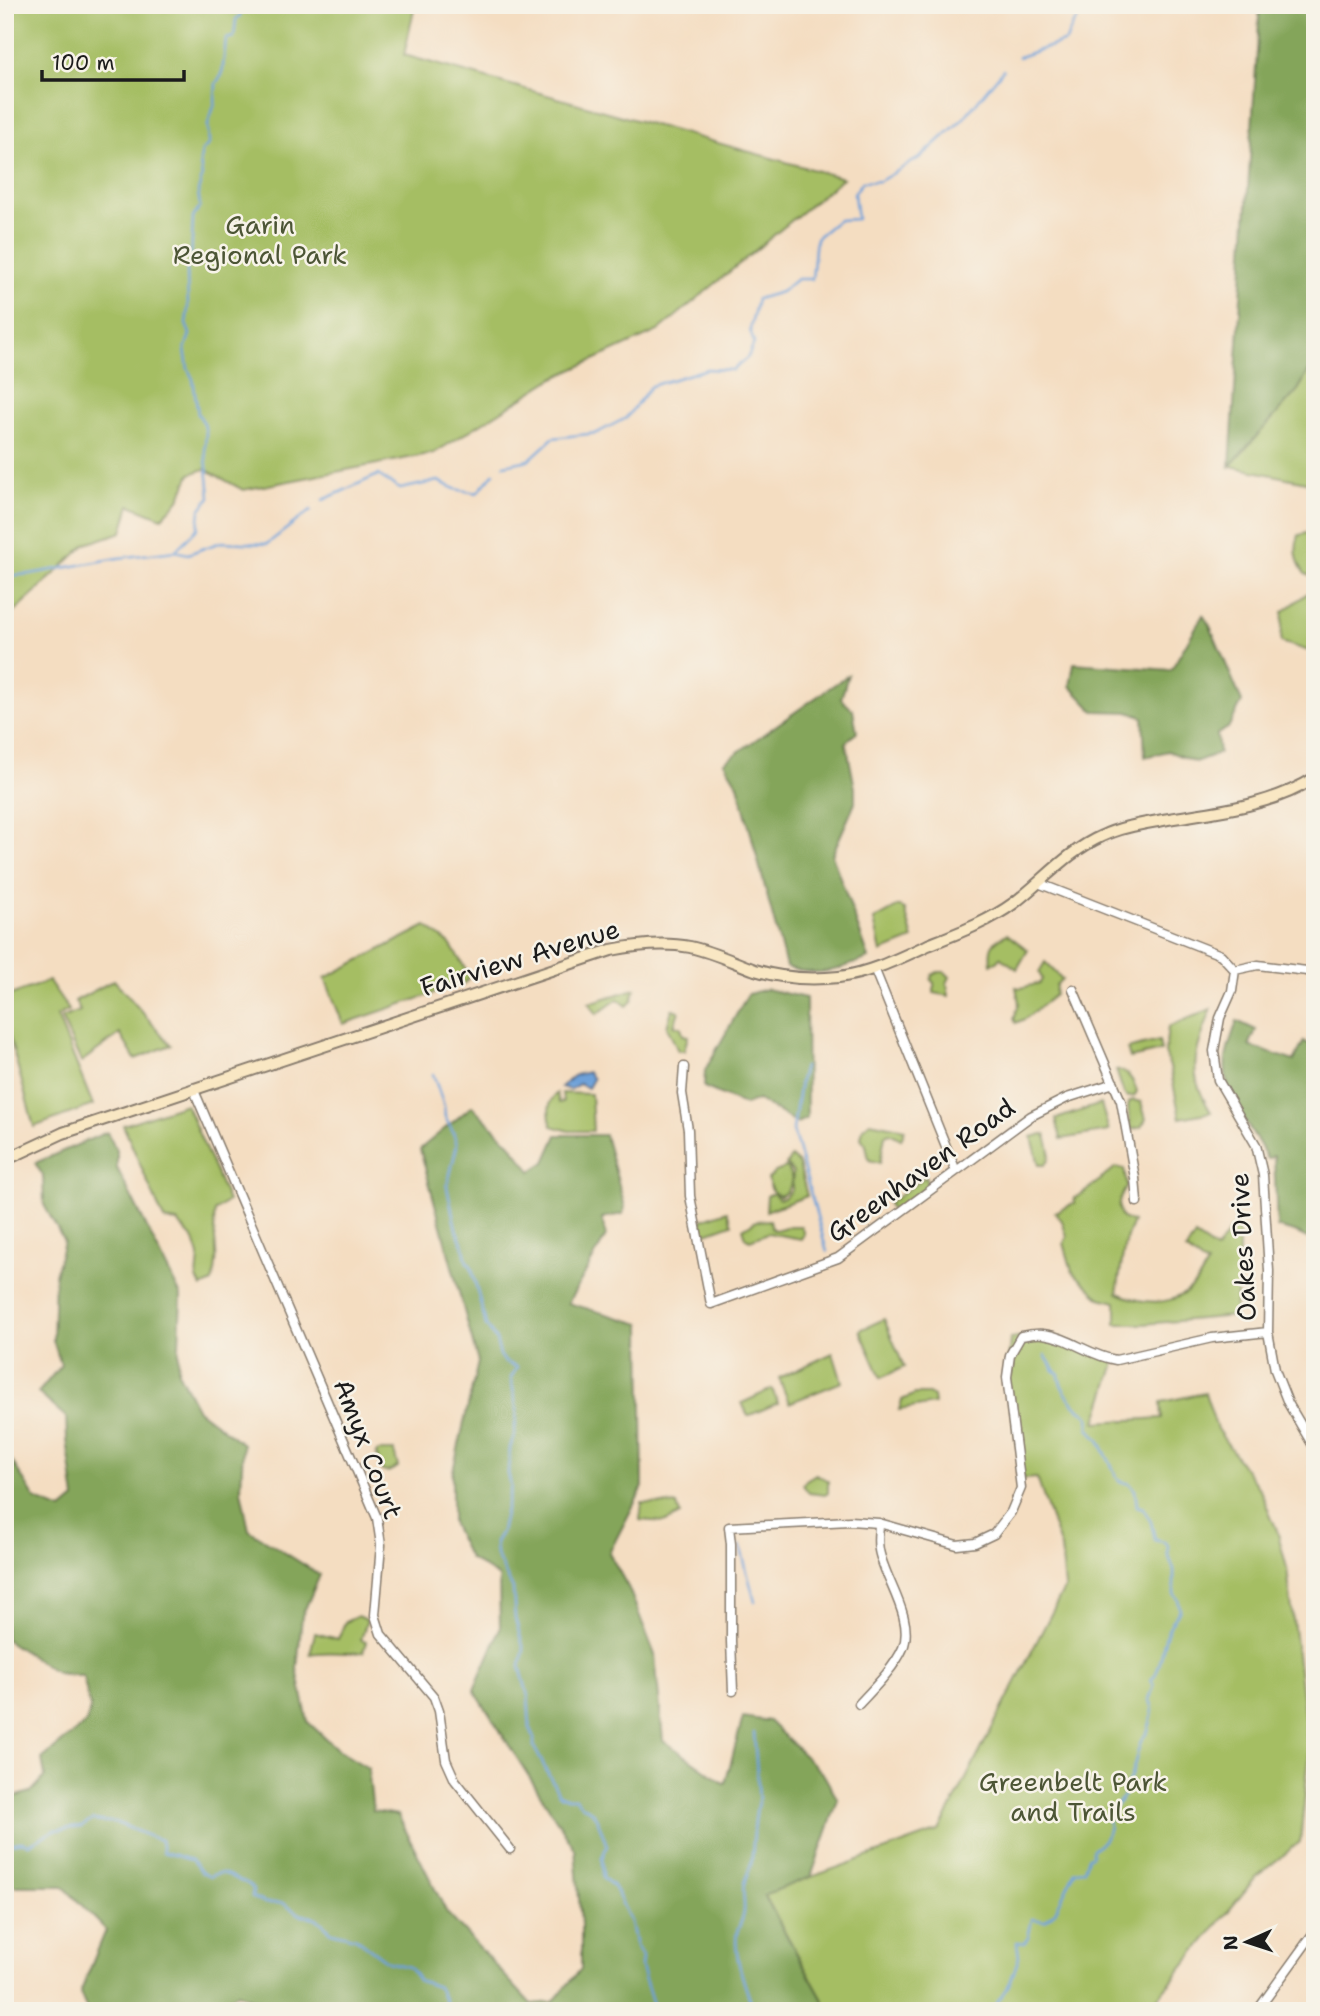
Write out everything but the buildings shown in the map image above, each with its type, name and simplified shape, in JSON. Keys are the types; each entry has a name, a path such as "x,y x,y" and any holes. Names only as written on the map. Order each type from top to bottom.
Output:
{"main road":[{"name":"Fairview Avenue","path":"5,1160 63,1133 611,950 661,944 688,947 755,970 785,976 828,978 854,974 986,920 1014,903 1073,853 1102,835 1134,825 1265,802 1292,792 1315,778"}],"street":[{"path":"1038,883 1221,955 1234,970 1258,965 1315,972"},
{"path":"874,968 956,1171"},
{"name":"Oakes Drive","path":"1234,970 1232,991 1220,1018 1214,1051 1218,1080 1256,1145 1263,1175 1269,1271 1268,1332 1275,1370 1288,1403 1315,1449"},
{"path":"1073,989 1121,1101 1137,1202"},
{"name":"Greenhaven Road","path":"684,1067 682,1093 688,1130 690,1196 711,1304 838,1258 1031,1116 1067,1098 1114,1083"},
{"name":"Amyx Court","path":"193,1088 377,1518 381,1545 375,1615 381,1634 434,1697 439,1712 446,1760 455,1780 510,1849"},
{"path":"733,1691 729,1527 850,1521 879,1523 957,1545 975,1543 994,1534 1011,1512 1021,1488 1007,1377 1010,1355 1021,1336 1042,1334 1059,1338 1101,1358 1116,1360 1212,1338 1268,1332"},
{"path":"859,1704 881,1680 902,1648 905,1636 903,1614 878,1549 879,1523"},
{"path":"1257,2011 1315,1931"}],"green space":[{"name":"Garin Regional Park","path":"5,5 415,5 404,55 843,178 658,331 554,378 434,453 243,490 205,469 190,474 179,500 162,518 130,505 122,532 86,544 5,621"},
{"path":"1260,5 1315,5 1315,361 1298,390 1230,466"},
{"path":"1315,361 1315,484 1230,466 1298,390"},
{"path":"1315,531 1315,577 1305,574 1296,551 1299,535"},
{"path":"1315,590 1315,653 1281,642 1283,612"},
{"path":"1203,615 1242,702 1228,728 1217,734 1219,753 1195,762 1168,751 1145,757 1143,717 1128,712 1094,711 1070,686 1074,663 1171,670"},
{"path":"848,675 841,699 853,710 857,732 846,742 855,788 855,803 832,855 869,958 838,969 808,972 786,967 738,785 724,762"},
{"path":"899,906 905,910 913,939 881,952 874,920"},
{"path":"426,926 450,944 470,976 465,983 343,1024 325,978"},
{"path":"1007,934 1028,950 1017,969 1000,957 997,962 991,964 992,946"},
{"path":"1045,962 1062,979 1056,985 1055,995 1016,1023 1014,1019 1019,1003 1016,987 1040,983 1042,979 1039,972"},
{"path":"945,972 950,977 947,983 949,996 934,993 934,983 931,980 932,975"},
{"path":"114,980 171,1045 135,1059 120,1034 81,1062 61,1018 80,1011 75,1001"},
{"path":"49,981 69,1010 57,1016 93,1105 34,1127 5,1020 5,997"},
{"path":"635,989 632,1001 627,1006 618,999 597,1014 589,1003"},
{"path":"766,989 806,998 807,1118 797,1123 758,1100 745,1105 704,1087 705,1070 748,994"},
{"path":"672,1009 679,1011 674,1025 681,1027 683,1035 688,1036 684,1051 678,1051 667,1027"},
{"path":"1211,1009 1198,1050 1195,1072 1211,1112 1180,1118 1165,1053 1168,1027"},
{"path":"1237,1021 1256,1030 1249,1046 1294,1061 1304,1041 1315,1048 1315,1242 1277,1227 1274,1156 1267,1159 1239,1111 1225,1072 1229,1044"},
{"path":"1159,1041 1161,1051 1130,1058 1127,1049"},
{"path":"1116,1070 1124,1072 1132,1080 1137,1091 1135,1096 1128,1097 1124,1094"},
{"path":"557,1093 559,1103 563,1102 562,1093 591,1094 593,1131 569,1131 552,1126 549,1108"},
{"path":"1133,1100 1141,1102 1146,1119 1141,1127 1131,1130 1128,1107"},
{"path":"186,1104 228,1201 215,1211 215,1272 212,1282 202,1287 197,1279 199,1256 194,1240 177,1222 164,1220 123,1125"},
{"path":"1101,1104 1109,1131 1061,1139 1056,1119"},
{"path":"472,1106 510,1144 531,1171 545,1162 557,1135 605,1135 625,1207 623,1214 602,1218 606,1236 568,1303 641,1324 643,1487 609,1553 629,1589 655,1655 663,1740 725,1784 743,1717 769,1721 824,1775 838,1800 811,1877 764,1895 829,2011 285,2011 237,1993 209,2011 87,2010 80,1993 106,1930 63,1886 11,1886 5,1889 5,1799 31,1792 45,1777 42,1759 87,1722 90,1708 83,1676 57,1673 5,1639 5,1462 12,1461 36,1500 62,1510 75,1499 66,1417 38,1393 61,1365 53,1340 55,1275 64,1241 44,1205 43,1176 35,1163 107,1132 117,1151 117,1168 181,1296 178,1372 198,1410 243,1444 241,1490 249,1530 320,1575 302,1616 297,1669 308,1722 338,1750 368,1768 373,1811 398,1815 447,1913 531,2004 553,2002 581,1969 581,1925 575,1849 474,1690 500,1629 499,1577 469,1558 452,1523 452,1475 478,1362 420,1149"},
{"path":"870,1122 905,1129 901,1139 890,1133 885,1135 880,1163 869,1160 866,1145 861,1138 863,1128"},
{"path":"1045,1134 1050,1155 1044,1165 1039,1165 1032,1137"},
{"path":"791,1157 799,1164 807,1196 766,1211 767,1196 773,1193 779,1199 784,1198 792,1190 793,1172 786,1165"},
{"path":"1116,1167 1124,1169 1127,1186 1119,1202 1120,1213 1122,1218 1133,1222 1125,1242 1117,1293 1158,1302 1181,1295 1200,1278 1207,1264 1186,1250 1195,1236 1216,1250 1232,1227 1239,1230 1239,1280 1234,1316 1116,1324 1116,1302 1100,1298 1072,1271 1064,1243 1067,1237 1062,1221 1055,1212 1075,1203 1074,1198"},
{"path":"786,1168 791,1176 791,1184 780,1196 772,1191 768,1179 775,1172"},
{"path":"926,1176 927,1187 893,1212 888,1204"},
{"path":"727,1211 732,1224 704,1234 701,1220"},
{"path":"770,1220 772,1229 801,1226 804,1234 801,1239 768,1233 750,1240 746,1238 743,1229 756,1221"},
{"path":"884,1319 904,1367 881,1378 860,1330"},
{"name":"Greenbelt Park and Trails","path":"1042,1334 1116,1360 1096,1422 1162,1418 1161,1402 1205,1393 1217,1429 1260,1490 1277,1530 1287,1568 1309,1756 1300,1842 1257,1876 1147,2011 829,2011 764,1894 939,1831 1065,1587 1061,1548 1037,1478 1023,1479 1007,1377 1010,1339"},
{"path":"833,1353 842,1382 789,1403 779,1378"},
{"path":"772,1389 778,1403 748,1416 742,1403"},
{"path":"915,1394 929,1394 933,1397 934,1404 899,1410 902,1400"},
{"path":"394,1451 398,1467 388,1472 382,1471 376,1453"},
{"path":"816,1474 828,1481 828,1493 825,1495 809,1493 803,1485"},
{"path":"642,1503 677,1505 680,1515 666,1522 640,1520"},
{"path":"358,1616 367,1620 361,1640 366,1642 363,1652 310,1654 315,1633 338,1639 345,1622"}],"water":[{"path":"588,1072 593,1079 588,1088 579,1084 570,1090 561,1087 575,1075"}],"waterway":[{"path":"175,551 198,528 200,510 210,497 206,433 198,414 185,349 190,334 186,324 187,269 191,260 193,218 200,206 198,191 202,178 202,151 209,144 208,124 215,103 216,83 222,75 226,39 234,37 240,5"},
{"path":"1019,57 1066,41 1073,24 1091,5"},
{"path":"504,465 529,460 553,438 597,433 626,418 651,386 707,369 733,370 748,357 754,343 750,330 757,299 781,292 797,279 812,279 816,238 838,220 857,219 854,194 862,182 880,181 921,157 963,119 1003,70"},
{"path":"323,500 378,475 400,489 438,481 455,489 477,493 494,473"},
{"path":"5,576 175,551 188,554 221,542 267,544 311,510"},
{"path":"804,1067 793,1130 827,1252"},
{"path":"433,1074 445,1117 457,1145 447,1187 456,1229 467,1262 471,1266 486,1325 505,1362 517,1367 511,1378 517,1412 510,1448 508,1473 511,1486 501,1532 495,1542 496,1555 513,1589 515,1618 524,1650 520,1666 528,1696 534,1747 559,1794 576,1798 598,1821 607,1846 602,1858 603,1878 612,1885 631,1922 655,2011"},
{"path":"991,2011 1010,1983 1019,1957 1017,1942 1024,1943 1028,1938 1032,1919 1045,1921 1055,1912 1075,1871 1084,1870 1093,1849 1106,1835 1109,1826 1107,1816 1125,1795 1124,1791 1153,1710 1149,1700 1154,1685 1151,1680 1159,1665 1164,1641 1180,1610 1174,1594 1174,1570 1168,1546 1155,1540 1151,1522 1143,1508 1137,1506 1135,1490 1130,1484 1119,1481 1099,1440 1089,1428 1088,1415 1078,1408 1067,1394 1059,1374 1045,1355"},
{"path":"740,1545 755,1602"},
{"path":"754,1733 759,1799 752,1861 743,1887 744,1914 736,1941 741,1972 754,2011"},
{"path":"5,1845 21,1842 29,1844 55,1830 81,1827 93,1820 122,1825 161,1840 163,1852 192,1860 202,1873 210,1877 217,1873 224,1874 246,1883 253,1889 252,1897 265,1903 283,1903 299,1914 316,1918 332,1932 356,1938 388,1962 409,1967 418,1980 438,1987 445,2001 445,2011"}]}
